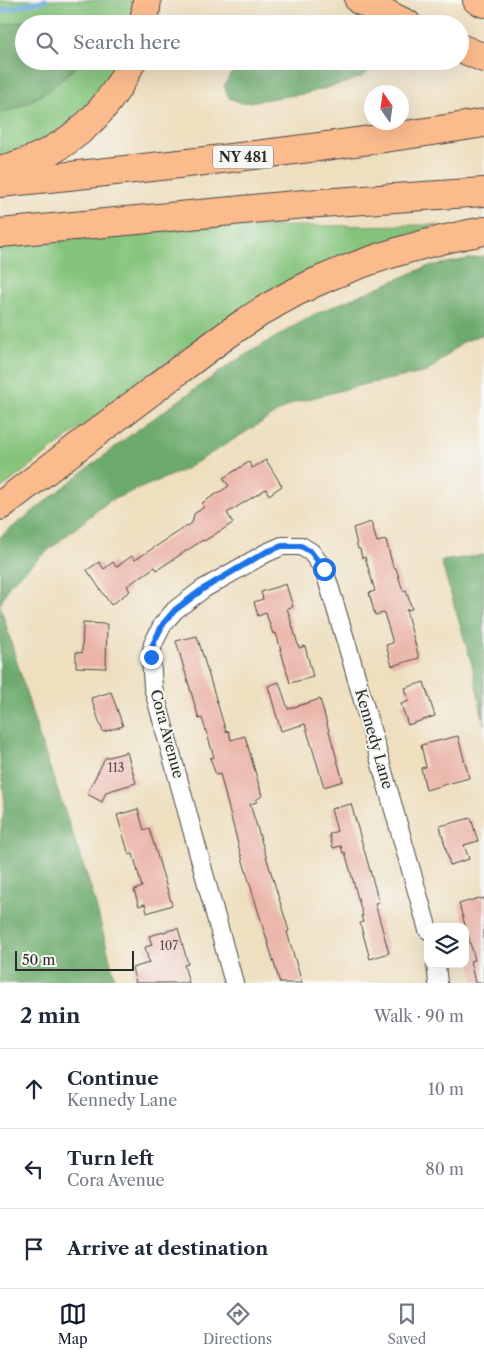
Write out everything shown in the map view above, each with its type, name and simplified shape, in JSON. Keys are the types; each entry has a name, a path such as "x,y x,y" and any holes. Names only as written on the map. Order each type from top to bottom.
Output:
{"highway":[{"path":"145,15 147,0"},
{"path":"359,0 389,15"},
{"path":"477,0 484,3"},
{"path":"469,52 484,58"},
{"path":"0,170 33,160 50,152 78,134 110,99 127,70"},
{"name":"NY 481","path":"0,183 207,162 484,123"},
{"path":"0,233 304,204 484,192"},
{"path":"0,506 224,336 278,302 313,284 381,257 420,245 484,231"}],"street":[{"name":"Cora Avenue","path":"234,983 153,687 151,657 153,644 163,624 175,610 203,589 266,552 282,546 301,546 311,552"},
{"name":"Kennedy Lane","path":"311,552 324,569 426,923"},
{"path":"436,968 438,983"}],"green space":[{"path":"0,0 135,0 133,15 15,15 15,23 0,26"},
{"path":"15,22 15,70 72,70 44,93 0,114 0,26"},
{"path":"114,70 103,89 57,137 0,159 0,114 29,103 72,71"},
{"path":"236,70 370,70 364,76 308,93 242,103 229,98 224,86 230,75"},
{"path":"439,225 394,238 329,262 266,293 183,349 0,489 0,247 196,227"},
{"path":"484,256 484,334 463,342 427,372 361,385 293,403 184,470 109,501 41,556 9,585 0,605 0,537 133,433 232,363 313,315 426,267"},
{"path":"484,555 484,724 473,668 441,561"},
{"path":"0,605 39,736 93,894 116,983 0,983 0,835 5,803 0,762"}],"building":[{"path":"266,460 282,486 269,495 266,489 227,513 233,523 157,570 155,567 127,586 130,591 111,605 87,570 99,562 104,569 113,562 116,567 132,556 135,560 192,523 194,514 204,507 202,503 229,486 223,478 249,462 252,468"},
{"path":"371,522 377,542 386,540 393,567 396,568 403,591 406,590 412,609 406,610 419,658 392,666 386,645 393,643 384,613 375,615 369,593 375,591 365,557 362,558 360,549 358,549 353,528"},
{"path":"286,584 293,607 287,608 299,648 305,646 313,677 290,683 276,633 273,634 266,613 258,616 254,602 263,599 261,592"},
{"path":"83,623 107,624 106,668 76,667 76,652 82,653"},
{"path":"197,636 226,732 229,731 231,740 245,736 262,796 256,800 257,802 250,804 289,931 287,932 302,983 280,983 239,848 220,774 216,775 210,758 214,757 202,718 199,719 176,641"},
{"path":"279,682 288,709 320,699 343,781 324,787 305,724 281,731 268,686"},
{"path":"424,682 435,716 408,725 401,704 409,701 405,688"},
{"path":"111,692 123,726 103,732 91,698"},
{"path":"458,736 469,778 426,790 421,768 426,767 421,745"},
{"path":"127,752 136,783 106,792 102,802 87,794 105,758"},
{"path":"351,804 379,902 375,903 389,953 370,959 360,923 363,922 361,916 363,916 345,852 343,853 341,846 333,848 329,834 337,831 331,809"},
{"path":"138,809 144,830 149,828 172,905 147,913 145,904 139,906 134,890 142,887 133,854 129,855 117,815"},
{"path":"471,818 478,841 464,845 469,859 450,865 440,826"},
{"path":"484,898 484,983 475,983 470,961 475,960 469,939 469,923 464,923 459,904"},
{"path":"178,928 188,964 184,965 189,983 136,983 132,968 149,963 145,947 152,945 149,936"}],"waterway":[{"path":"0,11 45,0"}],"route":[{"path":"151,657 153,644 163,624 175,610 203,589 266,552 282,546 301,546 311,552 324,569"}]}
